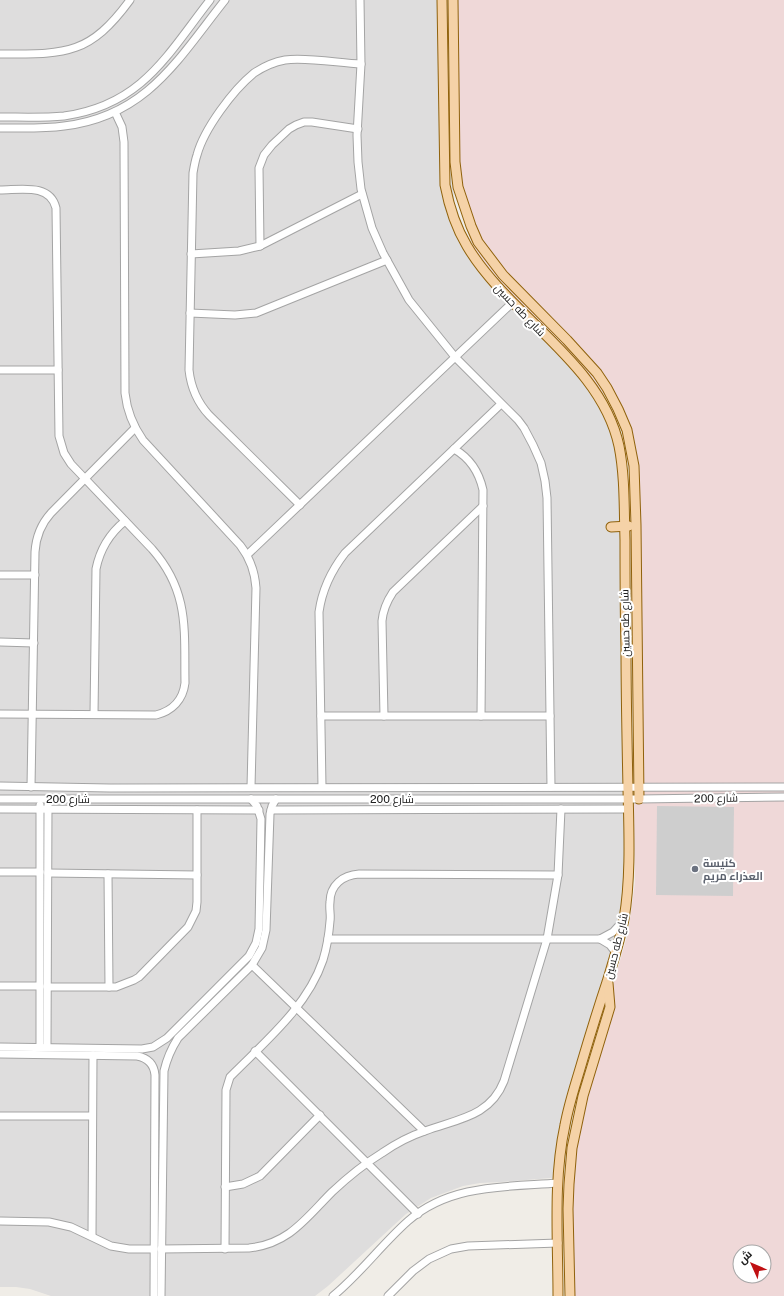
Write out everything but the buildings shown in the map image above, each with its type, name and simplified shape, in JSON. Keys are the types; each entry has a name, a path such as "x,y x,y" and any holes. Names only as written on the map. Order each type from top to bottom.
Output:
{"main road":[{"name":"شارع طه حسين","path":"442,0 445,185 447,198 457,227 466,245 488,276 512,303 574,365 590,384 606,409 616,433 621,456 624,526 629,864 626,902 616,953 568,1110 561,1150 558,1183 558,1296"},
{"name":"شارع طه حسين","path":"453,0 455,162 458,187 471,226 478,242 493,263 514,287 597,373 607,388 624,421 630,440 634,471 636,525 638,799"},
{"path":"611,527 636,525"},
{"path":"570,1296 568,1209 572,1148 583,1096 610,1007 607,980"}],"street":[{"path":"0,54 56,53 79,46 100,34 109,26 130,0"},
{"path":"201,11 206,0"},
{"path":"0,117 54,117 73,114 92,109 133,90 152,74 210,0"},
{"path":"0,128 65,126 90,121 115,112 139,99 160,81 225,0"},
{"path":"360,0 361,64 358,162 362,194 372,228 387,260 410,300 455,357 518,420 529,437 537,454 545,481 547,498 550,787"},
{"path":"300,505 209,415 199,404 193,390 190,376 190,313 193,173 197,154 213,122 234,94 255,73 266,66 279,61 300,59 361,64"},
{"path":"115,112 122,127 124,142 125,393 129,415 143,440 240,545 247,556 254,574 256,588 251,788"},
{"path":"260,246 259,168 264,155 272,145 292,127 304,122 358,129"},
{"path":"0,190 39,190 49,195 55,204 60,441 67,459 163,562 172,577 179,594 184,620 184,688 181,697 169,710 160,714 151,715 0,714"},
{"path":"191,254 239,251 260,246 362,194"},
{"path":"190,313 235,315 256,313 387,260"},
{"path":"247,556 512,303"},
{"path":"0,370 58,370"},
{"path":"322,787 319,612 322,594 329,578 345,554 501,404"},
{"path":"31,787 36,546 40,529 47,518 135,428"},
{"path":"454,449 467,458 477,472 483,490 481,716"},
{"path":"384,716 382,621 384,610 388,601 393,592 483,506"},
{"path":"94,714 96,569 100,554 106,542 114,530 125,521"},
{"path":"0,575 35,575"},
{"path":"0,642 34,643"},
{"path":"321,716 550,716"},
{"name":"شارع 200","path":"0,786 251,788 784,787"},
{"name":"شارع 200","path":"0,799 276,799 629,804 638,799 784,797"},
{"path":"43,1047 44,799"},
{"path":"0,1047 142,1049 158,1045 167,1038 244,962 256,943 259,928 261,819 259,810 250,799"},
{"path":"154,1296 158,1249 164,1071 167,1059 178,1038 252,965 265,940 271,810 276,799"},
{"path":"271,810 561,809 629,804"},
{"path":"0,809 259,810"},
{"path":"0,1221 49,1222 71,1227 111,1246 120,1248 258,1248 285,1238 349,1176 367,1162 401,1142 424,1131 478,1112 489,1104 498,1094 504,1081 547,939 558,875 561,809"},
{"path":"0,986 109,987 128,984 139,977 188,927 196,911 197,810"},
{"path":"0,872 197,875"},
{"path":"108,874 109,987"},
{"path":"225,1249 226,1090 230,1077 306,996 317,976 325,954 328,939 330,894 338,882 344,877 352,875 558,875"},
{"path":"328,939 600,938 613,932 623,921"},
{"path":"600,938 610,945 616,953"},
{"path":"252,965 424,1131"},
{"path":"255,1051 418,1214"},
{"path":"0,1054 138,1056 148,1060 154,1069 158,1249 161,1296"},
{"path":"92,1236 93,1055"},
{"path":"225,1186 243,1184 260,1176 320,1115"},
{"path":"0,1116 92,1116"},
{"path":"333,1296 408,1221 438,1202 465,1192 482,1189 558,1183"},
{"path":"388,1296 413,1271 429,1259 451,1249 468,1246 558,1243"}],"shaded area":[{"path":"0,0 448,0 450,168 455,204 463,228 472,248 507,291 595,386 618,427 628,473 634,874 629,914 617,964 570,1120 563,1177 480,1183 463,1186 431,1198 406,1214 328,1286 315,1296 51,1296 30,1289 0,1287"},
{"path":"449,0 784,0 784,1296 565,1296 567,1242 583,1089 628,933 635,883 630,477 623,434 613,409 606,397 575,358 513,297 474,248 456,192"},
{"name":"كنيسة العذراء مريم","path":"657,806 734,807 733,896 656,895"}],"place":[{"name":"كنيسة العذراء مريم","path":"695,869"}]}
